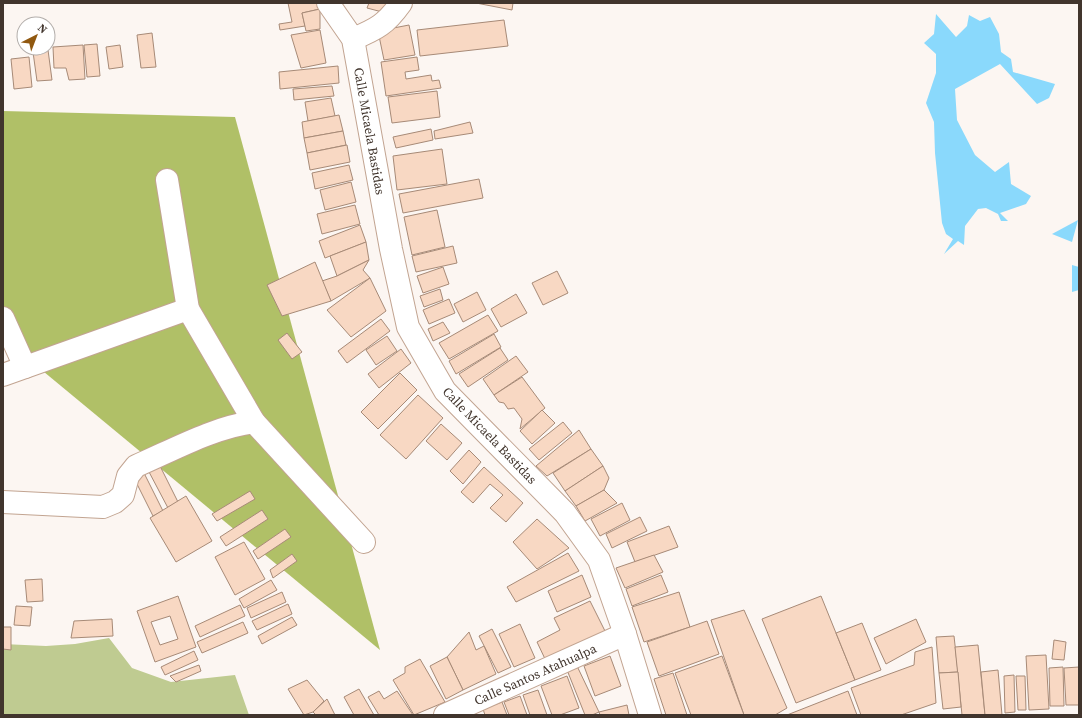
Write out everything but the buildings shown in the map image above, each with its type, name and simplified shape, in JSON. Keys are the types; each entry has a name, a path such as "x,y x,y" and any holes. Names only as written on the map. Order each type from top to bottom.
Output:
{"street":[{"name":"Calle Micaela Bastidas","path":"328,3 353,39 392,250 408,327 445,391 565,513 599,560 625,634 650,715"},
{"path":"353,39 371,31 389,20 401,3"},
{"path":"167,180 188,309 254,422 364,542"},
{"path":"3,375 188,309"},
{"path":"3,318 25,367"},
{"path":"3,502 103,507 115,502 123,495 128,476 136,466 223,429 239,424 254,422"},
{"name":"Calle Santos Atahualpa","path":"445,715 625,634"}],"green space":[{"path":"3,111 235,117 380,650 3,338"},
{"path":"109,638 132,668 171,682 235,675 249,715 3,715 3,644 46,646 75,644"}],"water":[{"path":"936,14 956,37 967,26 969,15 980,21 990,17 999,34 1001,52 1011,59 1013,72 1055,84 1049,98 1037,104 1000,64 955,89 957,120 975,155 995,172 1009,162 1011,184 1031,196 1026,204 1000,213 1008,221 1001,221 998,214 986,208 978,209 965,226 964,245 958,241 944,254 953,239 946,234 942,223 935,153 934,122 926,103 936,73 936,54 924,43 934,34"},
{"path":"1078,220 1072,242 1052,234"},
{"path":"1072,265 1079,267 1079,290 1072,292"}]}
